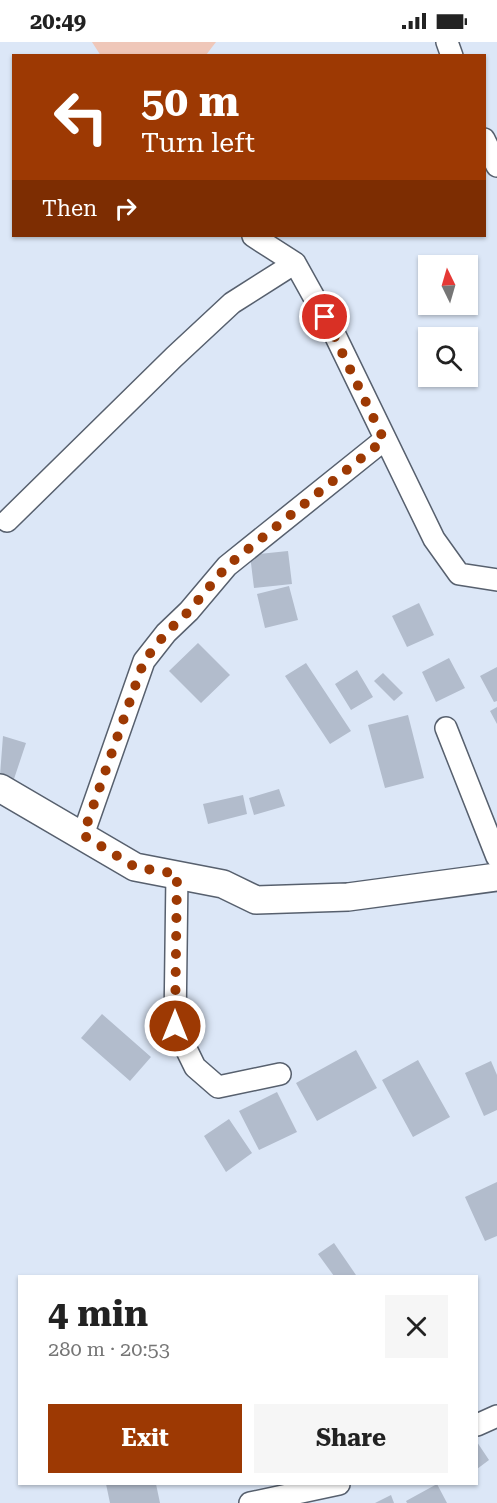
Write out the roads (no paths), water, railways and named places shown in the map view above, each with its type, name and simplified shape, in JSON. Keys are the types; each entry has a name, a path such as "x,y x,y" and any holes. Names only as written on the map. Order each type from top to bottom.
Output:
{"street":[{"path":"486,143 497,166"},
{"path":"255,237 295,263 335,335 434,539 459,574 497,580"},
{"path":"7,521 232,303 295,263"},
{"path":"83,835 144,661 158,642 227,566 384,440"},
{"path":"446,728 497,857"},
{"path":"0,788 135,867 223,884 256,900 348,897 497,877"},
{"path":"177,874 175,1026 195,1067 218,1087 280,1074"},
{"path":"478,1425 497,1416"},
{"path":"259,1502 335,1485"}]}
